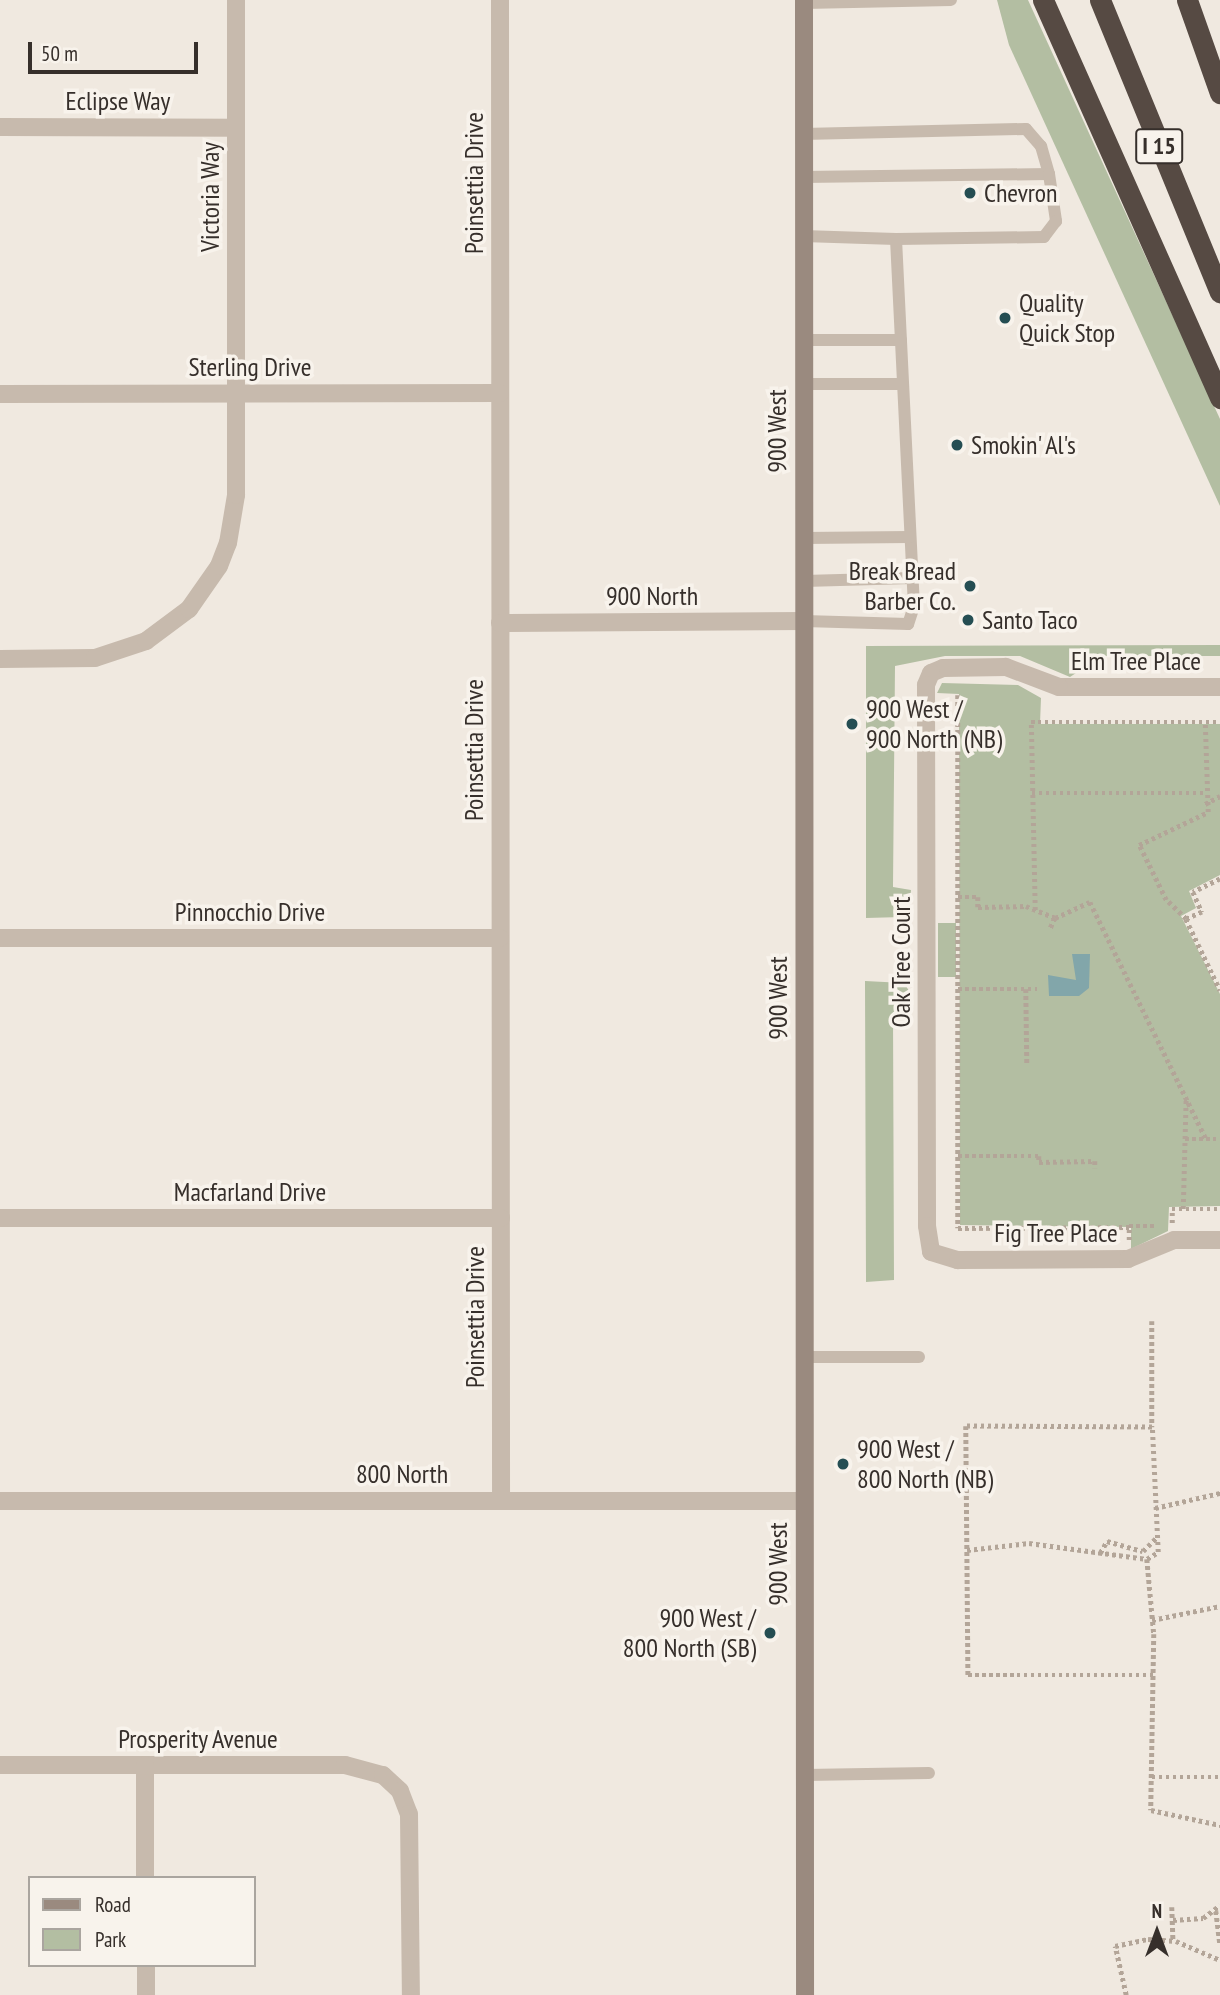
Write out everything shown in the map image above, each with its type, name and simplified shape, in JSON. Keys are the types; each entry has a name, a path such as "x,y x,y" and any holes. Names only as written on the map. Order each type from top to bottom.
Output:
{"highway":[{"path":"1043,0 1220,398"},
{"name":"I 15","path":"1100,0 1220,292"},
{"path":"1187,0 1220,93"}],"main road":[{"name":"900 West","path":"804,2 805,1995"}],"street":[{"name":"Victoria Way","path":"0,659 74,659 121,651 168,627 189,609 219,566 234,519 236,0"},
{"name":"Poinsettia Drive","path":"500,0 501,1501"},
{"name":"Eclipse Way","path":"0,127 236,128"},
{"name":"Sterling Drive","path":"0,394 500,393"},
{"name":"900 North","path":"500,623 804,621"},
{"name":"Elm Tree Place","path":"930,673 943,668 1006,667 1059,687 1220,687"},
{"name":"Oak Tree Court","path":"930,673 926,726 927,1226 931,1252"},
{"name":"Pinnocchio Drive","path":"0,938 500,938"},
{"name":"Macfarland Drive","path":"0,1218 501,1218"},
{"name":"Fig Tree Place","path":"931,1252 958,1260 1128,1259 1174,1240 1220,1240"},
{"name":"800 North","path":"0,1501 804,1501"},
{"name":"Prosperity Avenue","path":"0,1765 345,1765 371,1770 393,1782 409,1814 411,1995"},
{"path":"145,1765 145,1876"},
{"path":"146,1967 146,1995"}],"lane":[{"path":"804,2 951,0"},
{"path":"803,134 1026,129 1041,146 1049,174 1056,221 1044,237 896,239 803,236"},
{"path":"803,177 1049,174"},
{"path":"804,621 908,624 914,606 896,239"},
{"path":"803,340 901,340"},
{"path":"803,384 903,384"},
{"path":"804,538 911,537"},
{"path":"804,581 912,578"},
{"path":"804,1357 919,1357"},
{"path":"805,1775 929,1773"}],"path":[{"path":"958,695 958,1228 1129,1227"},
{"path":"1035,910 1031,722 1220,722"},
{"path":"1205,722 1205,804 1209,812 1139,845 1166,900 1186,919 1220,990"},
{"path":"1032,793 1205,793"},
{"path":"1205,804 1220,796"},
{"path":"1186,919 1202,912 1193,892 1220,879"},
{"path":"958,897 978,897 978,907 1035,910 1057,918"},
{"path":"1050,929 1057,918 1090,902 1206,1139"},
{"path":"958,989 1037,989"},
{"path":"1026,989 1027,1064"},
{"path":"1183,1209 1186,1098"},
{"path":"1185,1139 1220,1139"},
{"path":"958,1156 1039,1156 1039,1162 1095,1161 1095,1168"},
{"path":"967,1550 1029,1543 1140,1559 1147,1559 1158,1552 1152,1427 1152,1321"},
{"path":"1152,1427 966,1426 968,1675 1153,1675"},
{"path":"1156,1508 1220,1493"},
{"path":"1140,1559 1143,1551 1157,1537"},
{"path":"1100,1553 1107,1541 1143,1551"},
{"path":"1147,1559 1152,1620 1152,1810 1220,1825"},
{"path":"1152,1620 1220,1606"},
{"path":"1152,1777 1220,1777"},
{"path":"1173,1920 1203,1918 1216,1911 1220,1905"},
{"path":"1172,1907 1173,1941"},
{"path":"1216,1911 1220,1943"},
{"path":"1126,1995 1115,1946 1148,1939 1173,1941 1220,1960"}],"green space":[{"path":"997,0 1028,0 1220,419 1220,506 1009,45"},
{"path":"1220,645 1220,656 1077,656 1076,673 1070,677 1020,656 945,656 895,666 893,887 911,890 910,908 902,917 866,918 866,646"},
{"path":"942,683 1018,685 1041,698 1040,724 1220,724 1220,875 1189,891 1196,908 1181,916 1220,994 1220,1206 1169,1207 1168,1231 1131,1249 1131,1227 960,1225 959,694 937,693"},
{"path":"938,923 956,923 956,977 938,977"},
{"path":"865,981 904,983 911,994 911,1009 893,1012 894,1280 866,1282"}],"water":[{"path":"1072,954 1090,954 1089,988 1079,996 1049,996 1048,975 1076,980"}],"place":[{"name":"Chevron","path":"970,193"},
{"name":"Quality Quick Stop","path":"1005,318"},
{"name":"Smokin' Al's","path":"957,445"},
{"name":"Break Bread Barber Co.","path":"970,586"},
{"name":"Santo Taco","path":"968,620"},
{"name":"900 West / 900 North (NB)","path":"852,724"},
{"name":"900 West / 800 North (NB)","path":"843,1464"},
{"name":"900 West / 800 North (SB)","path":"770,1633"}]}
